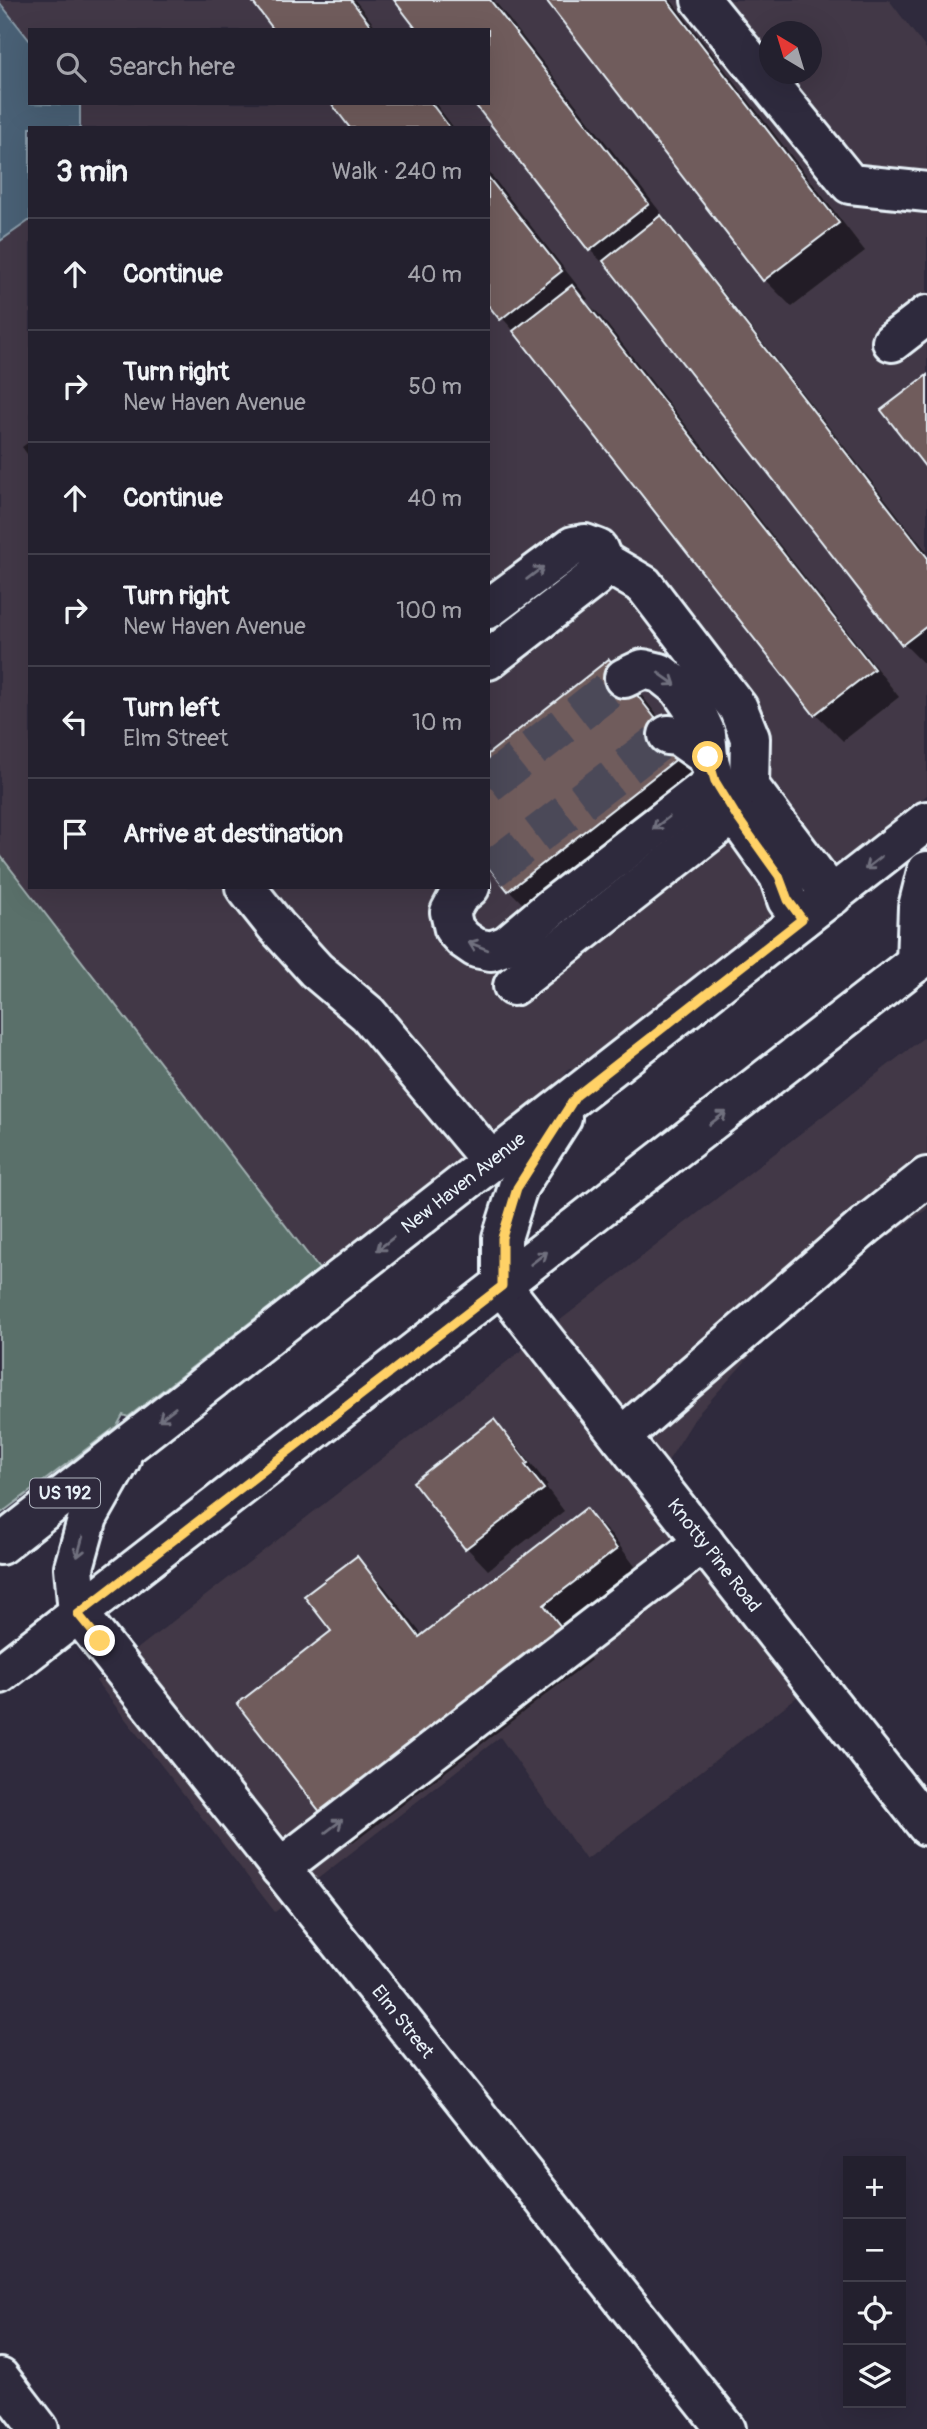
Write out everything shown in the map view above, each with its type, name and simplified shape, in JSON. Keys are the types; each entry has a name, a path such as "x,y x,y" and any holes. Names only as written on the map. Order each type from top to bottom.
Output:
{"main road":[{"path":"701,0 850,184 927,192"},
{"path":"892,342 927,315"},
{"path":"490,608 573,546 586,544 598,550 616,568 644,585 738,708 750,738 749,786 832,896"},
{"path":"490,658 595,577 616,568"},
{"path":"490,683 616,568"},
{"path":"624,678 643,669 660,673 679,688 683,724 706,734 719,784 779,876 788,900 802,919"},
{"path":"468,889 458,897 450,912 454,929 476,948 491,951 507,945 552,907 719,784"},
{"path":"513,986 719,784"},
{"name":"New Haven Avenue","path":"0,1545 927,821"},
{"path":"0,1674 923,964 918,907 927,871"},
{"path":"247,889 316,970 368,1014 491,1161"},
{"path":"502,1286 502,1238 517,1188 576,1096"},
{"path":"621,1437 865,1226 927,1177"},
{"name":"Knotty Pine Road","path":"502,1286 927,1826"},
{"path":"78,1614 74,1567 88,1517 131,1442"},
{"path":"280,1868 704,1542"},
{"name":"Elm Street","path":"78,1614 726,2429"},
{"path":"0,2378 39,2429"}],"shaded area":[{"path":"0,0 889,0 927,50 927,795 574,1071 569,1068 561,1081 319,1269 0,855 0,241 28,221 28,889 490,889 490,126 80,126 79,105 490,105 490,28 28,28 28,38"},
{"path":"927,1035 927,1209 839,1272 760,1345 697,1415 663,1469 824,1676 586,1860 500,1737 275,1912 96,1681"}],"green space":[{"path":"0,855 319,1269 128,1417 123,1415 117,1426 0,1514"}],"water":[{"path":"0,3 28,38 28,105 80,105 80,126 28,126 28,221 0,241"}],"building":[{"path":"251,0 351,0 372,28 272,28"},
{"path":"394,0 490,0 649,204 589,251 476,105 490,105 490,28 415,28"},
{"path":"546,0 667,0 839,223 763,281"},
{"path":"333,105 433,105 448,126 348,126"},
{"path":"490,180 562,271 500,320 490,308"},
{"path":"661,215 927,557 927,626 902,645 603,261"},
{"path":"572,285 874,669 814,715 513,331"},
{"path":"927,375 927,469 881,410"},
{"path":"609,659 683,754 508,891 490,868 490,752"},
{"path":"494,1419 544,1489 465,1549 413,1482"},
{"path":"586,1508 617,1549 544,1605 565,1632 324,1817 237,1704 331,1631 304,1596 357,1556 419,1637"}],"tunnel":[{"path":"490,782 624,678"},
{"path":"491,870 668,735"}],"route":[{"path":"100,1641 78,1614 502,1286 502,1238 517,1188 576,1096 802,919 788,900 779,876 715,781 708,757"}]}
